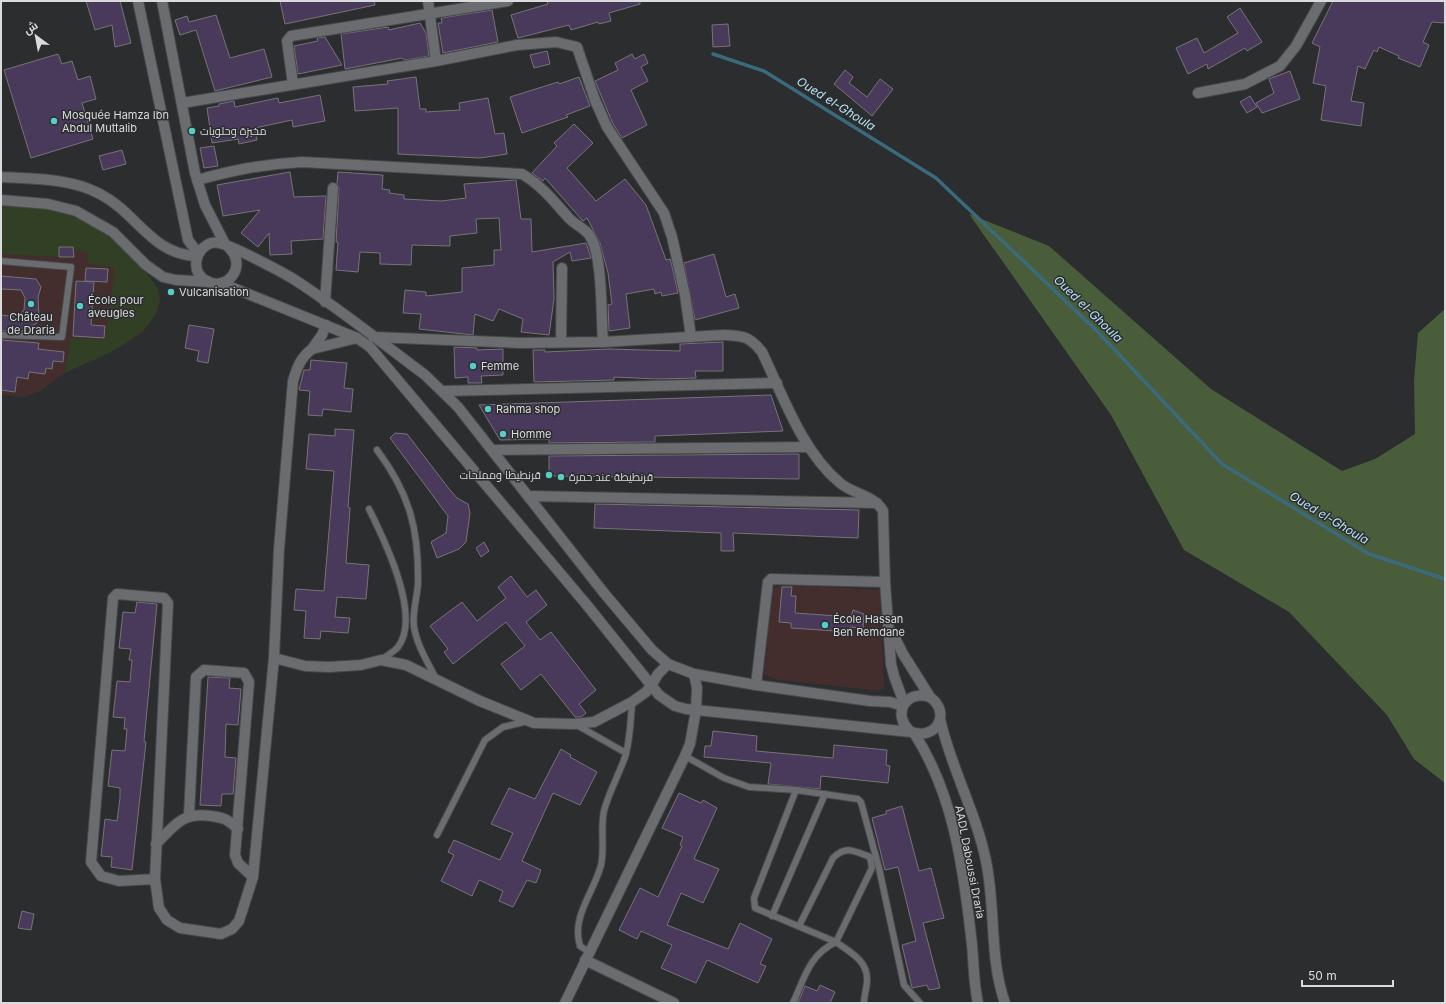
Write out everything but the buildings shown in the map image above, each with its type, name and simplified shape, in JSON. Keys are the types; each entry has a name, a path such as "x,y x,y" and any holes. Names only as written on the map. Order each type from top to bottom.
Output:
{"street":[{"path":"138,1 188,240 198,255"},
{"path":"162,1 197,180 205,205 225,244 233,250 236,256 237,268 231,278 221,283"},
{"path":"428,1 436,61"},
{"path":"293,84 287,41 291,36 508,1"},
{"path":"1198,93 1245,84 1280,66 1296,46 1321,1"},
{"path":"182,103 535,43 556,42 577,47 595,100 607,127 664,213 672,237 685,296 691,337"},
{"path":"197,180 242,168 273,163 302,162 522,174 533,180 549,194 572,222 590,235 597,254 603,342"},
{"path":"1,177 52,181 83,186 112,200 161,246 183,256 198,255"},
{"path":"325,302 333,188"},
{"path":"1,200 48,204 76,211 113,232 146,266 163,277 176,280 221,283 357,338 370,347 586,604 659,696 675,706 696,710 925,734 932,731 937,726 940,719"},
{"path":"209,282 199,274 196,265 198,255 202,248 212,243 225,244 294,279 425,375 443,391 493,450 604,592 652,650 668,664 694,674 756,685 870,701 904,704"},
{"path":"561,342 562,268"},
{"path":"155,878 118,881 101,876 91,862 113,598 117,594 164,598 168,603 156,844 155,878 159,908 167,920 180,928 221,934 232,929 240,921 253,877 274,658 279,549 293,381 298,365 304,355 312,349 322,335 326,325"},
{"path":"373,337 520,343 603,342 691,337 744,336 753,341 762,352 808,447 840,483 879,503 883,511 885,582 892,670 904,704"},
{"path":"312,349 357,338"},
{"path":"443,391 777,383"},
{"path":"493,450 808,447"},
{"path":"528,496 879,503"},
{"path":"756,685 768,582 771,579 885,582"},
{"path":"888,624 903,654 930,697 939,706 940,719 951,759 980,837 990,884 996,964 1005,1003"},
{"path":"274,658 305,666 329,667 361,665 380,660 406,665 435,677 480,700 534,723 574,724 594,722 632,702 646,692 658,674 668,664"},
{"path":"190,815 196,677 204,670 244,673 249,682 235,855 238,863 253,877"},
{"path":"564,1003 690,744 698,696 694,674"},
{"path":"912,732 902,720 901,713 904,704 916,695 930,697"},
{"name":"AADL Daboussi Draria","path":"912,732 933,766 949,809 969,916 978,1003"},
{"path":"156,844 172,828 190,815 198,814 227,819 238,829"},
{"path":"587,956 674,1003"}],"lane":[{"path":"1,261 71,267 62,337 1,335"},
{"path":"377,450 390,468 405,495 415,525 418,586 414,624 416,638 435,677"},
{"path":"369,509 386,543 398,576 405,606 404,631 398,646 380,660"},
{"path":"587,956 580,946 577,926 583,907 601,867 604,850 602,835 604,810 626,753 632,702"},
{"path":"437,835 485,740 503,727 529,721"},
{"path":"574,724 626,753"},
{"path":"685,756 724,778 749,787 796,790 858,799 861,802 879,868 904,985 920,1003"},
{"path":"796,790 754,898 755,908 836,942 859,959 866,969 867,981 864,1003"},
{"path":"772,916 825,794"},
{"path":"793,1003 813,961 825,948 836,942 872,868 870,857 846,849 839,851 833,858 799,926"},
{"path":"872,868 879,868"}],"shaded area":[{"name":"École pour aveugles","path":"1,204 73,216 158,289 161,299 157,312 142,333 109,352 65,373 40,391 24,397 1,395"},
{"name":"École Hassan Ben Remdane","path":"782,584 880,590 884,688 879,691 773,679 764,674 772,590"}],"green space":[{"path":"1,204 33,207 77,218 105,232 119,242 135,258 158,289 158,305 152,319 142,331 111,352 65,373 71,338 105,340 115,268 88,263 87,252 64,248 61,257 1,254"},
{"path":"969,214 1049,246 1211,389 1342,471 1375,459 1415,434 1414,380 1418,333 1445,309 1445,783 1414,759 1387,715 1289,612 1184,550 1111,415"}],"waterway":[{"name":"Oued el-Ghoula","path":"713,54 764,71 936,178 1097,331 1222,464 1369,554 1445,579"}],"place":[{"name":"Mosquée Hamza Ibn Abdul Muttalib","path":"54,121"},
{"name":"مخبزة وحلويات","path":"192,131"},
{"name":"Vulcanisation","path":"171,292"},
{"name":"Château de Draria","path":"31,304"},
{"name":"École pour aveugles","path":"80,306"},
{"name":"Femme","path":"473,366"},
{"name":"Rahma shop","path":"488,409"},
{"name":"Homme","path":"503,434"},
{"name":"قرنطيطا ومملحات","path":"549,475"},
{"name":"قرنطيطة عند حمرة","path":"561,477"},
{"name":"École Hassan Ben Remdane","path":"825,625"}]}
